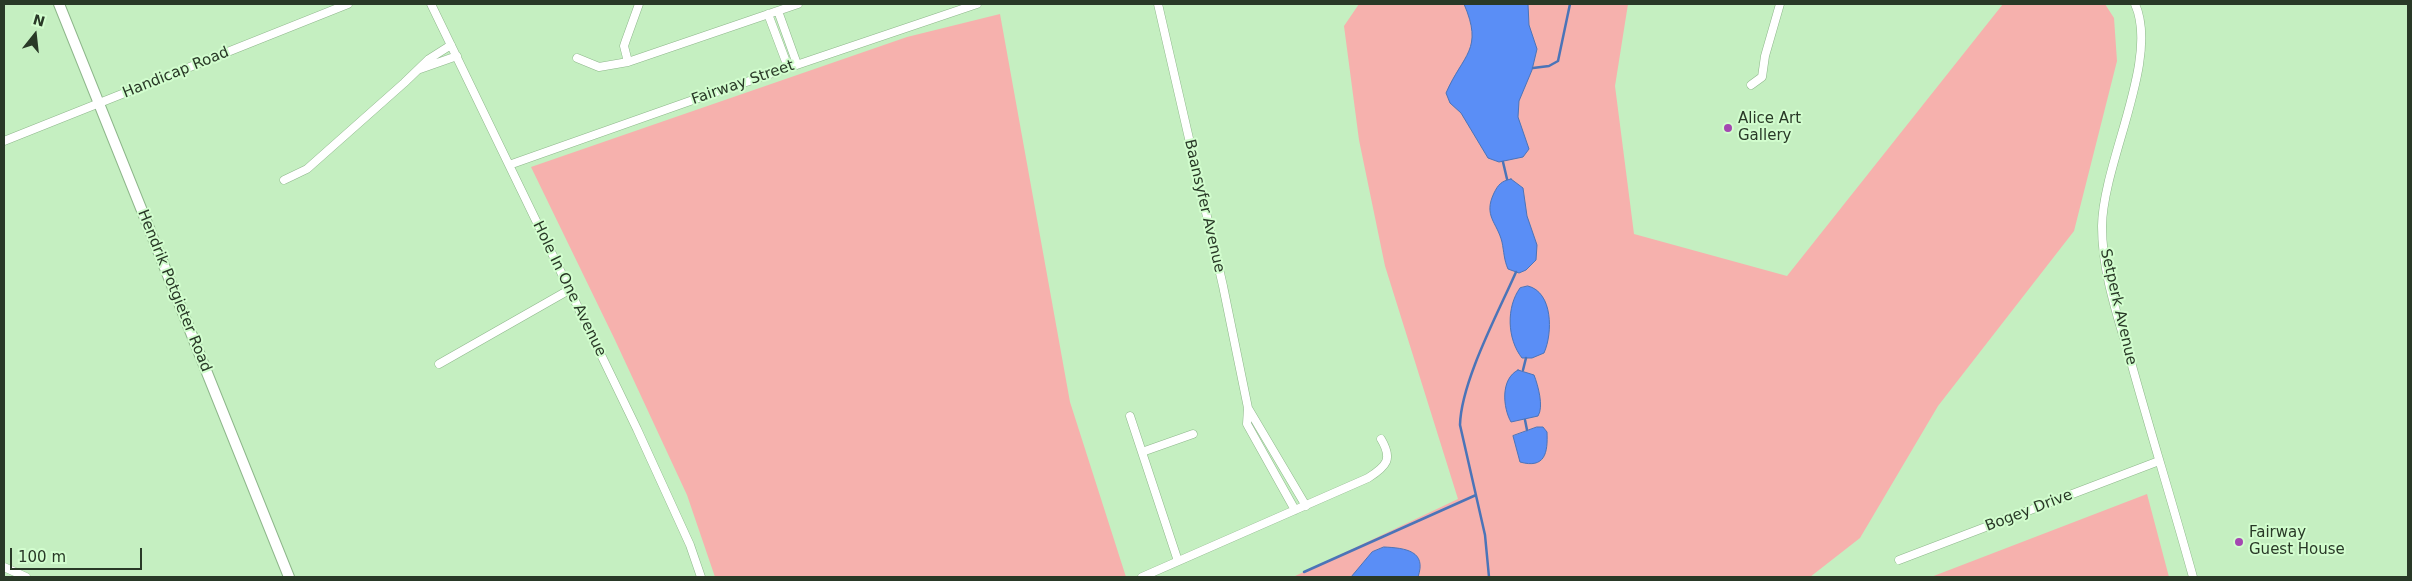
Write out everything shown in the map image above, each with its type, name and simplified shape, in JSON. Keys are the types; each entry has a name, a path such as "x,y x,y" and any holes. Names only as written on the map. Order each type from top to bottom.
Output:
{"main road":[{"name":"Hendrik Potgieter Road","path":"59,4 289,577"}],"street":[{"name":"Handicap Road","path":"4,141 99,105 348,4"},
{"name":"Hole In One Avenue","path":"431,4 690,545 701,577"},
{"path":"628,62 624,46 639,4"},
{"path":"577,58 600,67 628,62 798,4"},
{"name":"Fairway Street","path":"510,166 788,67 977,4"},
{"name":"Baansyfer Avenue","path":"1158,4 1223,286 1248,408 1247,424 1265,460 1295,510"},
{"path":"1751,85 1762,77 1765,56 1780,4"},
{"name":"Setperk Avenue","path":"2135,4 2141,21 2141,51 2103,206 2103,251 2117,311 2193,577"},
{"path":"778,11 797,64"},
{"path":"768,14 788,67"},
{"path":"284,180 307,169 429,59 451,45"},
{"path":"418,70 457,56"},
{"path":"439,364 569,290"},
{"name":"Baansyfer Avenue","path":"1248,408 1261,427 1275,455 1306,506"},
{"path":"1130,416 1178,561"},
{"path":"1142,452 1194,434"},
{"path":"1142,577 1306,506 1379,471 1388,458 1388,451 1381,439"},
{"path":"1265,460 1275,455"},
{"name":"Bogey Drive","path":"1899,560 2159,461"},
{"path":"4,567 26,577"}],"shaded area":[{"path":"1359,4 1628,4 1615,86 1634,234 1787,276 2003,4 2105,4 2114,18 2117,61 2074,231 1938,406 1860,538 1810,577 1293,577 1458,499 1385,266 1359,140 1344,26"},
{"path":"1000,14 1070,402 1126,577 715,577 687,495 615,340 531,167 907,37"},
{"path":"2147,494 2169,577 1931,577"}],"water":[{"path":"1464,4 1528,4 1529,25 1537,49 1532,70 1519,101 1518,117 1529,149 1523,157 1499,162 1488,158 1461,113 1450,103 1446,93 1472,42 1470,19"},
{"path":"1511,179 1523,188 1527,216 1537,245 1536,260 1526,270 1519,273 1508,269 1500,235 1490,213 1491,201 1497,188 1502,182"},
{"path":"1528,286 1542,296 1546,305 1549,314 1549,335 1544,353 1532,358 1522,358 1513,342 1510,323 1515,296 1520,288"},
{"path":"1518,370 1534,375 1539,390 1540,412 1538,416 1511,422 1506,409 1505,394 1508,380"},
{"path":"1537,427 1543,427 1547,432 1545,453 1540,461 1535,463 1520,462 1513,436"},
{"path":"1384,547 1400,548 1417,556 1420,561 1418,577 1351,577 1372,552"}],"waterway":[{"path":"1533,68 1549,66 1558,61 1570,4"},
{"path":"1503,162 1507,179"},
{"path":"1489,577 1485,535 1460,425 1462,408 1473,369 1516,272"},
{"path":"1523,370 1526,358"},
{"path":"1525,420 1527,430"},
{"path":"1304,572 1476,495"}],"place":[{"name":"Alice Art Gallery","path":"1728,128"},
{"name":"Fairway Guest House","path":"2239,542"}]}
